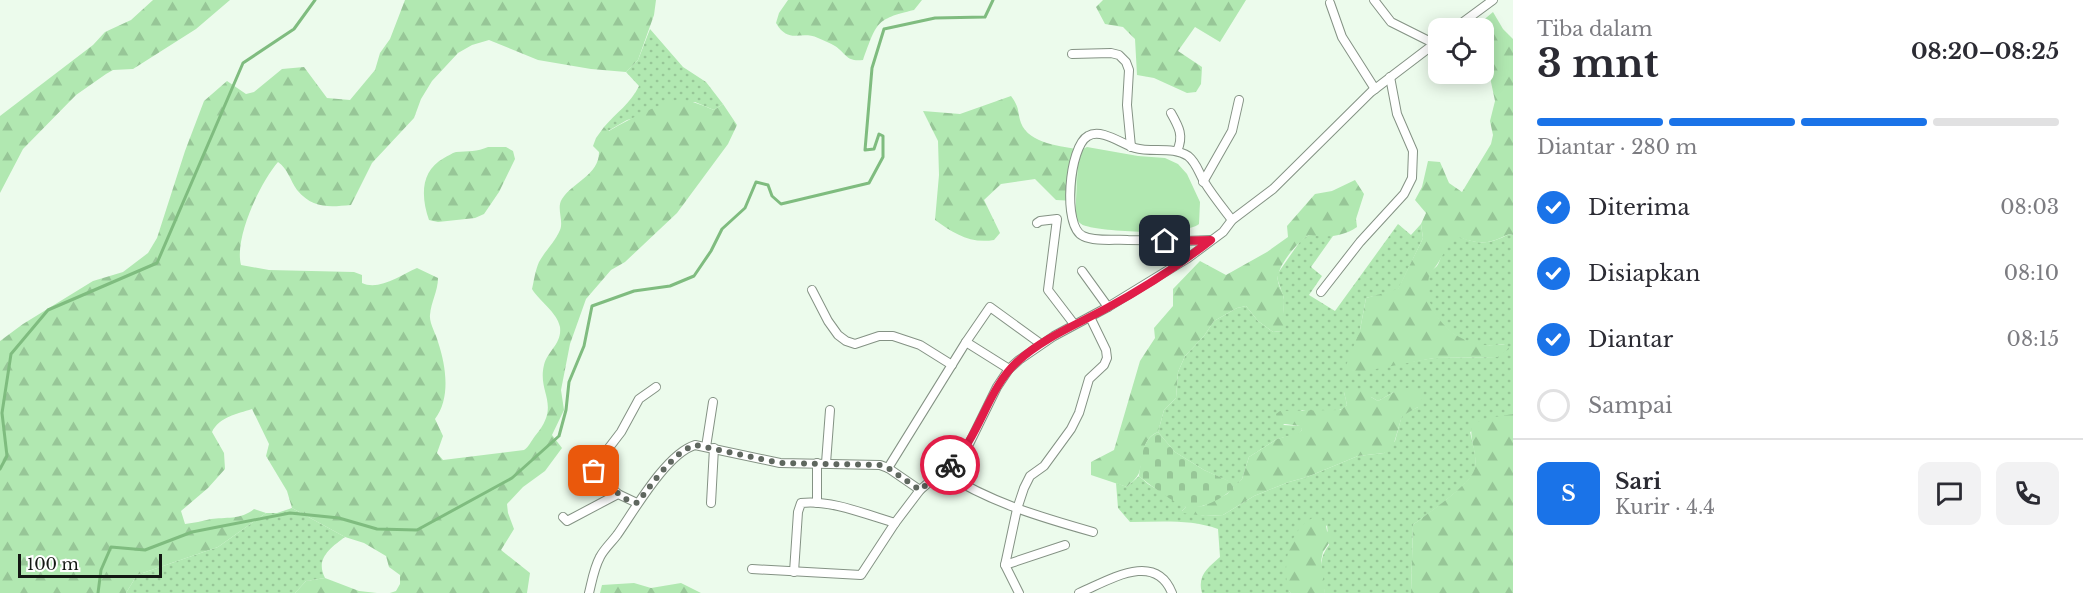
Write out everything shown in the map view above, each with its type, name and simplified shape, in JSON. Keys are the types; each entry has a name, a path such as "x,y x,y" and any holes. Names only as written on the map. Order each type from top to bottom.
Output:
{"street":[{"path":"1374,0 1391,22 1428,38"},
{"path":"1469,18 1493,0"},
{"path":"1330,3 1342,37 1375,89"},
{"path":"752,569 861,575 920,490 943,472 969,444 997,387 1009,369 1041,344 1165,274 1211,240 1232,220 1297,168 1353,108 1428,49"},
{"path":"1072,54 1111,53 1119,55 1126,62 1129,70 1126,105 1131,147"},
{"path":"1321,292 1360,242 1404,194 1412,178 1413,152 1397,114 1390,77"},
{"path":"1203,182 1232,131 1239,100"},
{"path":"1172,113 1182,138 1177,151"},
{"path":"1211,240 1185,242 1081,236 1072,220 1071,195 1075,153 1080,142 1089,135 1099,134 1143,150 1177,151 1193,161 1203,182 1232,220"},
{"path":"1037,223 1057,219 1072,220"},
{"path":"1057,219 1048,290 1074,324"},
{"path":"1082,271 1108,307"},
{"path":"812,290 828,321 838,335 846,341 855,344 879,336 893,336 899,340 920,345 952,365"},
{"path":"888,468 966,342 993,303 1041,344"},
{"path":"1019,593 1005,565 1017,509 1030,476 1044,466 1071,429 1079,413 1089,379 1106,362 1106,350 1090,317"},
{"path":"966,342 1009,369"},
{"path":"637,503 623,498 594,471 595,465 621,432 639,399 656,387"},
{"path":"711,503 712,402"},
{"path":"826,463 830,410"},
{"path":"589,593 601,555 637,503 668,465 687,447 695,445 780,463 880,465 920,490"},
{"path":"816,503 817,463"},
{"path":"943,472 984,496 1017,509 1093,532"},
{"path":"563,517 567,521 618,494"},
{"path":"794,572 800,504 803,502 816,503 895,523"},
{"path":"1005,565 1065,545"},
{"path":"1079,593 1136,571 1160,575 1172,593"}],"green space":[{"path":"153,0 230,0 196,29 133,69 113,70 76,95 23,149 0,193 0,116 93,45 105,32 131,20"},
{"path":"405,0 656,0 654,15 638,60 626,72 538,60 489,40 472,45 458,53 432,81 421,99 414,118 372,163 351,205 328,206 309,201 297,190 287,171 278,162 250,211 241,240 241,265 269,270 354,272 362,275 362,283 369,285 383,284 417,268 438,278 430,318 445,371 445,392 440,411 435,419 443,436 437,453 443,460 524,450 543,425 548,407 543,384 544,365 557,343 560,327 552,312 532,289 539,262 560,230 560,203 567,193 595,167 599,152 593,146 604,127 609,131 654,108 678,100 692,102 714,110 723,104 737,125 728,144 677,213 625,262 611,270 586,299 570,344 561,390 564,410 552,435 562,448 545,471 523,487 507,504 514,529 501,550 530,573 527,593 390,593 396,591 400,584 400,575 389,567 386,556 292,508 287,491 266,456 269,444 252,409 229,417 215,427 212,432 224,453 225,469 208,488 181,511 185,524 238,516 254,509 266,513 218,547 137,575 126,593 0,593 0,341 23,324 93,281 123,272 148,253 157,238 204,101 227,81 246,94 254,92 282,69 304,67 327,98 350,100 375,70 380,53 390,39"},
{"path":"788,0 922,0 914,10 892,16 879,24 863,60 853,60 835,46 818,38 790,35 781,30 776,23 779,13"},
{"path":"1103,0 1246,0 1220,42 1195,27 1178,51 1202,67 1201,84 1196,92 1187,93 1154,78 1137,75 1135,39 1123,27 1105,24 1096,7"},
{"path":"1493,12 1503,29 1513,39 1513,235 1509,234 1483,242 1456,236 1430,274 1428,286 1432,308 1446,327 1456,335 1477,344 1506,344 1509,349 1497,357 1434,358 1355,373 1345,368 1360,330 1366,298 1398,289 1423,238 1421,224 1426,213 1415,200 1422,187 1428,161 1440,162 1449,183 1462,192 1491,144 1493,135 1490,121 1495,101 1491,84 1494,84 1494,18 1486,18"},
{"path":"650,29 683,67 706,82 723,104 714,110 695,102 655,108 608,131 604,127 628,103 639,86 626,72 638,60"},
{"path":"1011,96 1017,107 1021,123 1031,136 1047,143 1081,150 1075,201 1056,200 1035,179 1001,184 984,200 1000,233 994,240 970,239 955,233 935,220 939,175 938,141 923,111 960,114"},
{"path":"488,147 506,147 513,151 515,159 499,192 484,214 475,218 438,222 429,220 424,185 430,170 436,163 454,152 476,151"},
{"path":"1087,147 1165,158 1178,164 1187,174 1200,202 1199,224 1178,230 1145,232 1110,230 1081,224 1075,218 1078,163 1081,150"},
{"path":"1355,180 1364,194 1356,219 1357,227 1334,236 1309,235 1294,249 1280,269 1278,281 1284,297 1286,323 1282,331 1273,332 1258,321 1246,306 1237,308 1214,321 1204,336 1185,356 1178,372 1176,398 1164,410 1158,432 1148,439 1141,467 1135,479 1127,487 1091,475 1091,462 1114,450 1140,361 1155,338 1154,328 1173,306 1173,289 1200,261 1226,275 1267,252 1288,237 1287,226 1315,194 1332,191"},
{"path":"1398,224 1411,235 1421,224 1423,238 1398,290 1366,298 1360,330 1403,363 1434,358 1497,357 1505,344 1478,345 1467,342 1446,328 1431,308 1427,285 1430,273 1437,266 1444,249 1456,235 1470,241 1489,242 1509,234 1513,235 1513,414 1470,432 1475,460 1472,476 1458,491 1413,525 1411,593 1325,593 1321,562 1329,545 1327,525 1289,591 1291,593 1202,593 1202,577 1220,557 1218,529 1186,522 1130,522 1118,508 1116,483 1127,487 1139,476 1186,507 1182,511 1205,516 1223,515 1254,496 1289,482 1358,456 1384,453 1395,441 1402,415 1418,407 1394,392 1378,401 1371,397 1344,392 1347,405 1338,411 1320,413 1302,410 1283,425 1301,426 1302,430 1299,434 1277,439 1249,457 1242,479 1234,488 1228,481 1204,470 1175,452 1158,432 1164,410 1176,398 1178,372 1185,356 1204,336 1214,321 1237,308 1246,306 1258,321 1273,332 1282,331 1284,298 1278,281 1278,273 1301,240 1309,235 1333,236 1311,267 1322,276 1309,295 1335,311"},
{"path":"1411,387 1418,391 1422,398 1418,407 1402,416 1392,450 1358,456 1289,482 1254,496 1223,515 1205,516 1183,513 1186,507 1203,506 1227,494 1242,479 1249,457 1277,439 1299,433 1302,430 1300,426 1278,423 1276,414 1280,411 1340,410 1347,405 1344,392 1369,388 1371,397 1378,401 1394,392"},
{"path":"1513,414 1513,593 1411,593 1413,525 1449,498 1472,474 1475,461 1471,435 1472,424 1489,418"},
{"path":"1158,432 1175,452 1204,470 1229,481 1234,488 1212,502 1199,507 1186,507 1155,488 1139,476 1145,445 1152,435"},
{"path":"292,508 345,537 329,550 323,560 322,571 325,578 306,581 295,593 126,593 137,575 218,547 266,513 277,513"},
{"path":"1317,516 1325,521 1327,531 1333,537 1323,552 1321,561 1325,593 1291,593 1286,570 1290,548 1300,528"},
{"path":"325,578 359,591 377,593 295,593 306,581"},
{"path":"634,583 651,588 681,583 701,593 600,593 602,585"}],"waterway":[{"path":"0,469 7,456 2,413 11,354 48,310 157,263 243,63 294,29 315,0"},
{"path":"98,593 101,570 111,547 145,550 192,532 290,513 339,518 377,529 417,530 512,478 559,436 566,410 569,382 584,346 592,306 634,291 670,286 694,276 711,251 722,229 745,208 756,182 768,185 772,196 781,204 869,183 883,157 883,136 879,134 874,149 865,150 872,68 884,29 935,18 985,17 993,0"}],"way so far":[{"path":"594,471 623,498 637,503 668,465 687,447 695,445 780,463 880,465 920,490 950,465"}],"route":[{"path":"950,465 969,444 997,387 1009,369 1019,360 1034,348 1074,324 1165,274 1211,240 1165,241"}]}
